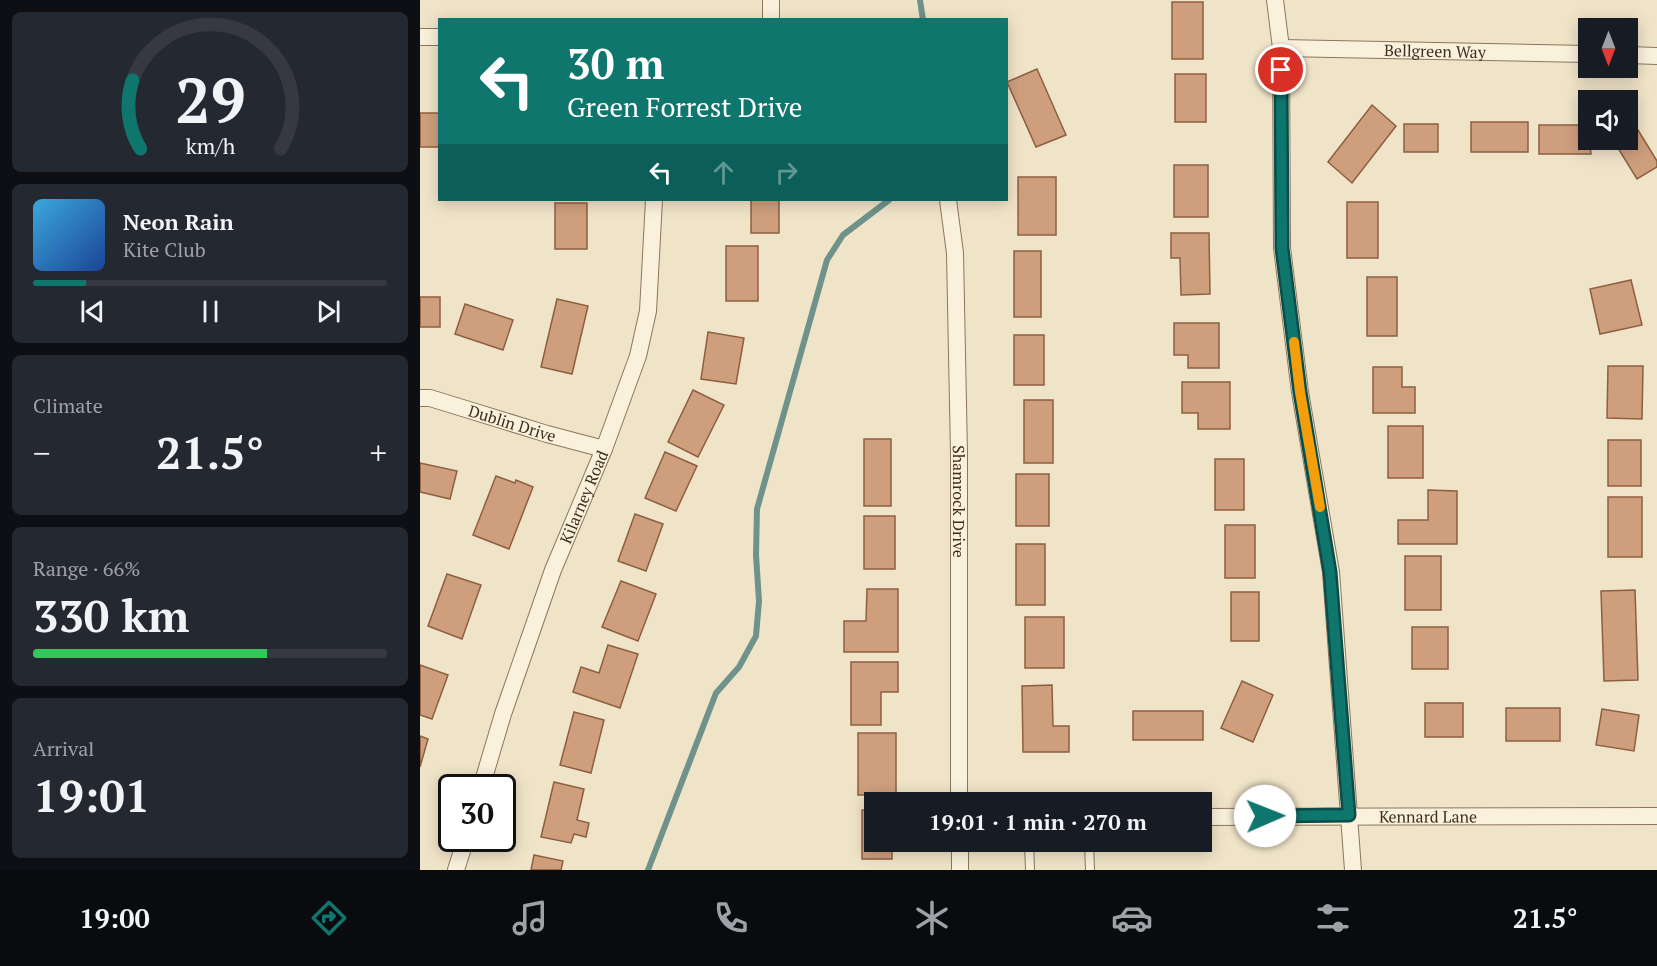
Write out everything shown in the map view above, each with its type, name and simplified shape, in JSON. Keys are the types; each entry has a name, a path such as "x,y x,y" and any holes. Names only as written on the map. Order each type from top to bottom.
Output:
{"street":[{"path":"771,0 771,18"},
{"path":"1275,0 1281,48 1282,248 1300,392 1330,572 1353,870"},
{"path":"420,37 438,37"},
{"name":"Bellgreen Way","path":"1281,48 1578,54"},
{"path":"1638,55 1657,56"},
{"name":"Kilarney Road","path":"485,774 503,714 553,570 604,449 638,356 648,311 654,201"},
{"name":"Shamrock Drive","path":"948,201 955,253 959,442 959,792"},
{"name":"Dublin Drive","path":"420,398 430,398 604,449"},
{"name":"Kennard Lane","path":"1212,817 1657,816"},
{"path":"456,870 462,852"},
{"path":"960,852 960,870"}],"lane":[{"path":"1029,852 1030,870"},
{"path":"1089,852 1090,870"}],"building":[{"path":"1172,2 1203,2 1203,59 1172,59"},
{"path":"1037,69 1066,135 1036,147 1008,82"},
{"path":"1175,74 1206,74 1206,122 1175,122"},
{"path":"1372,105 1396,126 1352,183 1328,162"},
{"path":"420,113 438,113 438,147 420,147"},
{"path":"1471,122 1528,122 1528,152 1471,152"},
{"path":"1404,124 1438,124 1438,152 1404,152"},
{"path":"1539,125 1578,125 1578,150 1591,150 1591,154 1539,154"},
{"path":"1638,130 1657,161 1657,167 1637,179 1619,150 1638,150"},
{"path":"1174,165 1208,165 1208,217 1174,217"},
{"path":"1018,177 1056,177 1056,235 1018,235"},
{"path":"751,201 779,201 779,233 751,233"},
{"path":"1347,202 1378,202 1378,258 1347,258"},
{"path":"555,203 587,203 587,249 555,249"},
{"path":"1171,233 1209,233 1210,294 1181,295 1180,258 1171,258"},
{"path":"726,246 758,246 758,301 726,301"},
{"path":"1014,251 1041,251 1041,317 1014,317"},
{"path":"1367,277 1397,277 1397,336 1367,336"},
{"path":"1631,280 1642,325 1600,334 1590,289"},
{"path":"420,297 440,297 440,327 420,327"},
{"path":"557,299 588,306 572,374 541,367"},
{"path":"465,304 513,320 503,350 455,334"},
{"path":"1174,323 1219,323 1219,368 1188,368 1188,355 1174,355"},
{"path":"708,332 744,338 736,384 701,379"},
{"path":"1014,335 1044,335 1044,385 1014,385"},
{"path":"1608,366 1643,366 1642,419 1607,418"},
{"path":"1373,367 1402,367 1402,387 1415,387 1415,413 1373,413"},
{"path":"1182,382 1230,382 1230,429 1198,429 1198,413 1182,413"},
{"path":"693,390 724,405 698,457 668,442"},
{"path":"1024,400 1053,400 1053,463 1024,463"},
{"path":"1388,426 1423,426 1423,478 1388,478"},
{"path":"864,439 891,439 891,506 864,506"},
{"path":"1608,440 1641,440 1641,486 1608,486"},
{"path":"665,452 697,466 676,511 645,498"},
{"path":"1215,459 1244,459 1244,510 1215,510"},
{"path":"420,463 457,471 450,499 420,492"},
{"path":"1016,474 1049,474 1049,526 1016,526"},
{"path":"496,476 515,483 516,480 533,487 509,549 473,535"},
{"path":"1428,490 1457,491 1457,544 1398,544 1398,520 1428,520"},
{"path":"1608,497 1642,497 1642,557 1608,557"},
{"path":"635,514 663,524 646,571 618,561"},
{"path":"864,516 895,516 895,569 864,569"},
{"path":"1225,525 1255,525 1255,578 1225,578"},
{"path":"1016,544 1045,544 1045,605 1016,605"},
{"path":"1405,556 1441,556 1441,610 1405,610"},
{"path":"447,574 481,585 462,639 428,626"},
{"path":"621,581 656,594 638,641 602,627"},
{"path":"867,589 898,589 898,652 844,652 844,621 866,621"},
{"path":"1635,590 1638,680 1604,681 1601,591"},
{"path":"1231,592 1259,592 1259,641 1231,641"},
{"path":"1025,617 1064,617 1064,668 1025,668"},
{"path":"1412,627 1448,627 1448,669 1412,669"},
{"path":"608,645 638,654 620,708 573,692 581,667 599,673"},
{"path":"851,662 898,662 898,692 881,692 881,725 851,725"},
{"path":"420,665 448,675 432,719 420,715"},
{"path":"1242,681 1273,695 1253,742 1221,728"},
{"path":"1052,685 1053,726 1069,726 1069,752 1023,752 1022,686"},
{"path":"1425,703 1463,703 1463,737 1425,737"},
{"path":"1506,708 1560,708 1560,741 1506,741"},
{"path":"1602,709 1639,715 1634,751 1596,745"},
{"path":"1133,711 1203,711 1203,740 1133,740"},
{"path":"574,712 604,720 591,773 560,765"},
{"path":"858,733 896,733 896,792 864,792 864,795 858,795"},
{"path":"420,736 428,739 420,767"},
{"path":"554,782 584,789 577,820 589,823 586,837 574,834 571,843 541,837"},
{"path":"862,810 864,810 864,852 892,852 892,859 862,859"},
{"path":"534,855 563,861 561,870 531,870"}],"waterway":[{"path":"920,0 923,18"},
{"path":"648,870 716,693 739,667 756,636 759,601 756,555 757,509 827,260 843,235 888,201"}],"slow traffic":[{"path":"1294,342 1300,392 1320,507"}],"route":[{"path":"1265,816 1349,815 1330,572 1300,392 1282,248 1281,70"}]}
